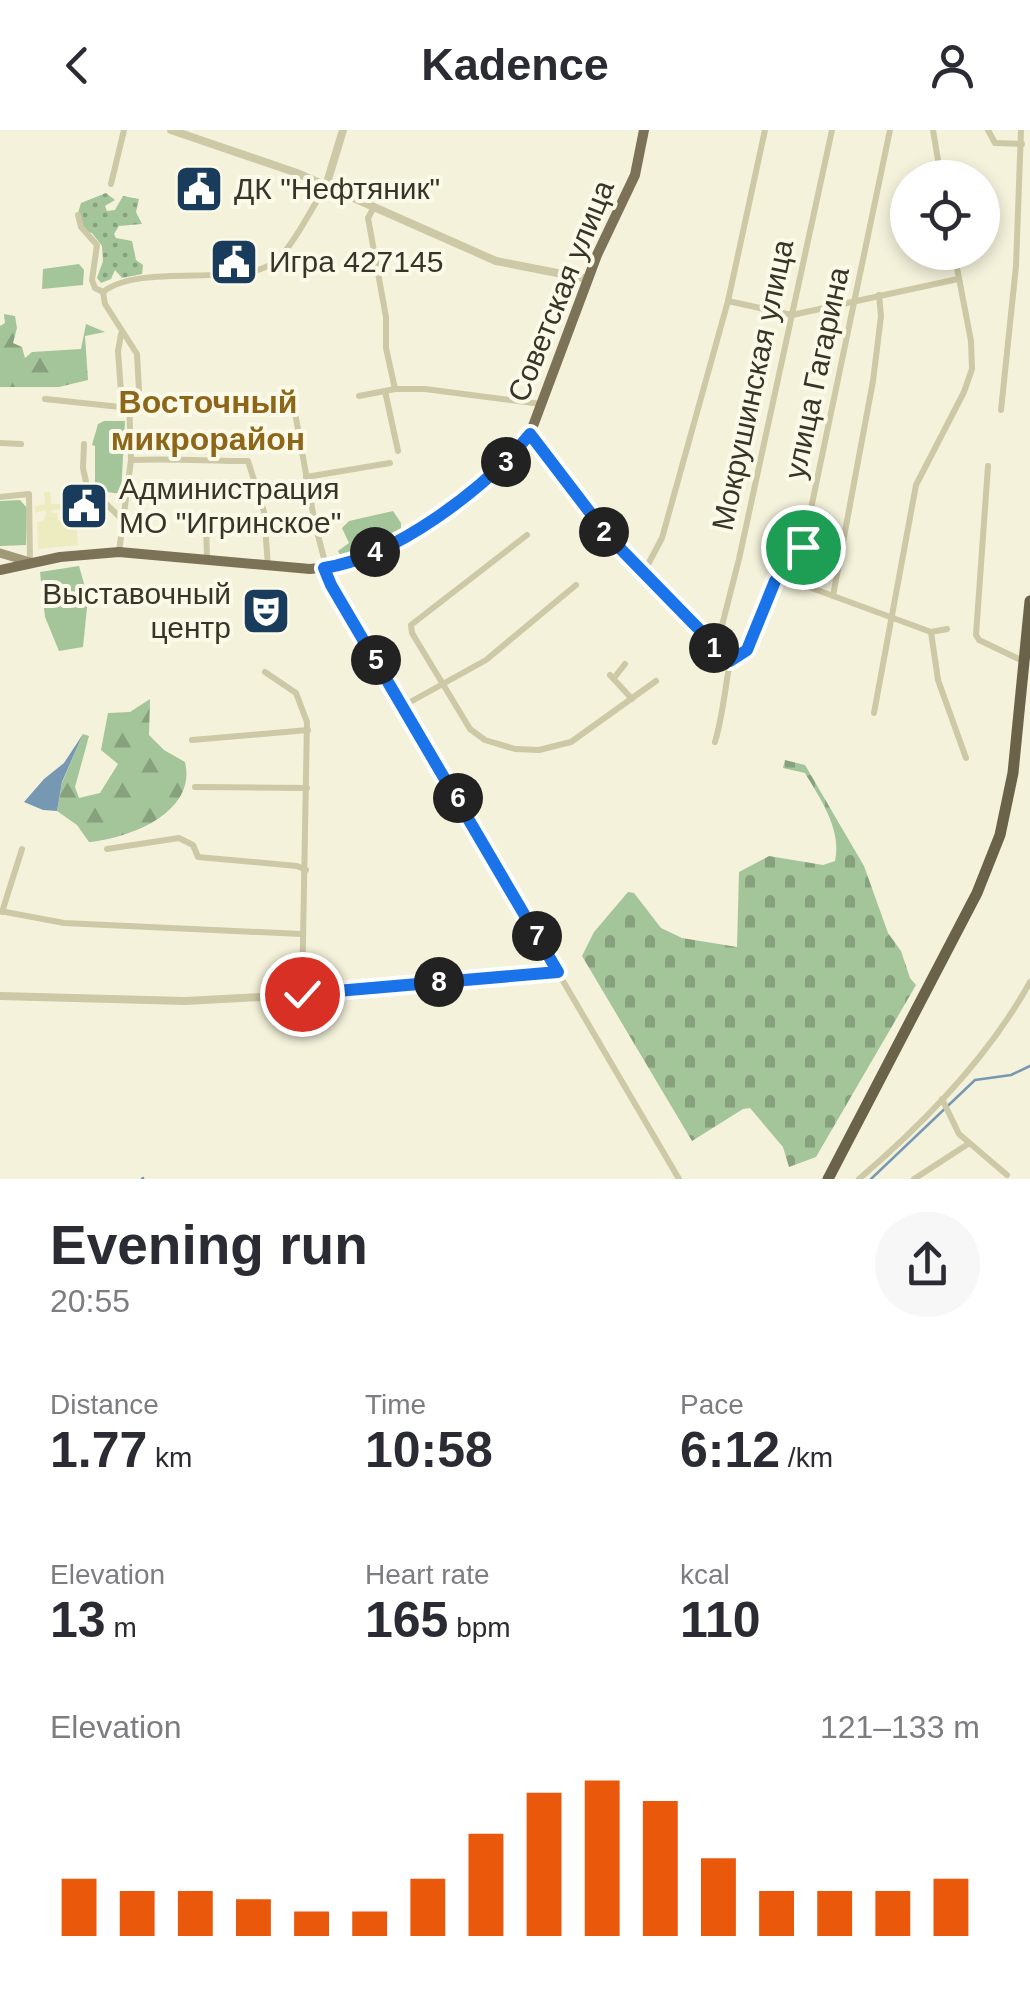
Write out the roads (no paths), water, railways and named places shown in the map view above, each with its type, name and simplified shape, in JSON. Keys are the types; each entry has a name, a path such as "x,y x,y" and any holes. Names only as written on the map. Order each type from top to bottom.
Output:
{"highway":[{"path":"828,1179 989,865 1008,804 1030,601"}],"main road":[{"name":"Советская улица","path":"0,570 30,562 118,552 268,566 345,565 390,545 460,502 504,464 530,434 588,279 635,175 644,130"},
{"path":"0,553 30,562"}],"street":[{"path":"111,184 124,130"},
{"path":"171,130 297,172 508,265 588,279"},
{"path":"98,290 129,281 252,270 277,261 326,186 343,130"},
{"path":"644,572 662,538 728,301 765,130"},
{"name":"Мокрушинская улица","path":"716,649 832,130"},
{"name":"улица Гагарина","path":"730,661 747,650 779,576 803,547 858,300 890,130"},
{"path":"932,130 938,160"},
{"path":"988,130 996,143 1022,144"},
{"path":"1002,410 1016,266 1022,130"},
{"path":"374,207 368,218 395,389"},
{"path":"78,215 81,227 98,250 92,280 137,354 139,390 130,403 131,460 118,552"},
{"path":"874,712 916,485 972,369 971,341 957,270"},
{"path":"728,301 792,315 958,279"},
{"path":"832,596 873,382 881,316 879,295"},
{"path":"122,332 118,351 121,392 130,403"},
{"path":"359,396 395,389 425,390 544,404"},
{"path":"386,392 398,451"},
{"path":"45,400 130,403"},
{"path":"294,407 324,568 331,585 678,1179"},
{"path":"530,434 587,512 730,661 715,742"},
{"path":"0,443 22,444"},
{"path":"84,444 87,486 122,519"},
{"path":"131,460 248,460 267,530 268,566"},
{"path":"306,478 390,463"},
{"path":"988,466 974,629 979,640 1024,662"},
{"path":"0,497 29,494 30,562"},
{"path":"206,523 207,560"},
{"path":"528,536 413,620 410,628 476,735 501,746 552,748 571,742 656,681"},
{"path":"779,576 931,632 947,629"},
{"path":"403,706 497,652 576,585"},
{"path":"931,632 938,680 966,758"},
{"path":"625,664 612,676 632,699"},
{"path":"266,672 296,693 308,730 302,994"},
{"path":"192,740 308,730"},
{"path":"196,787 306,788"},
{"path":"107,849 179,838 193,845 198,857 306,870"},
{"path":"22,849 1,912 64,923 301,934"},
{"path":"0,996 147,1001 302,994 558,972"},
{"path":"859,1179 942,1099 997,1033 1030,982"},
{"path":"942,1099 959,1134 1007,1175"},
{"path":"914,1179 968,1144"}],"water":[{"path":"83,734 62,782 57,811 24,802 64,763"}],"waterway":[{"path":"871,1179 975,1080 1011,1075 1030,1066"}],"place":[{"name":"ДК \"Нефтяник\"","path":"199,189"},
{"name":"Игра 427145","path":"234,262"},
{"name":"Администрация МО \"Игринское\"","path":"84,506"},
{"name":"Выставочный центр","path":"266,611"}],"district":[{"name":"Восточный микрорайон","path":"208,420"}]}
